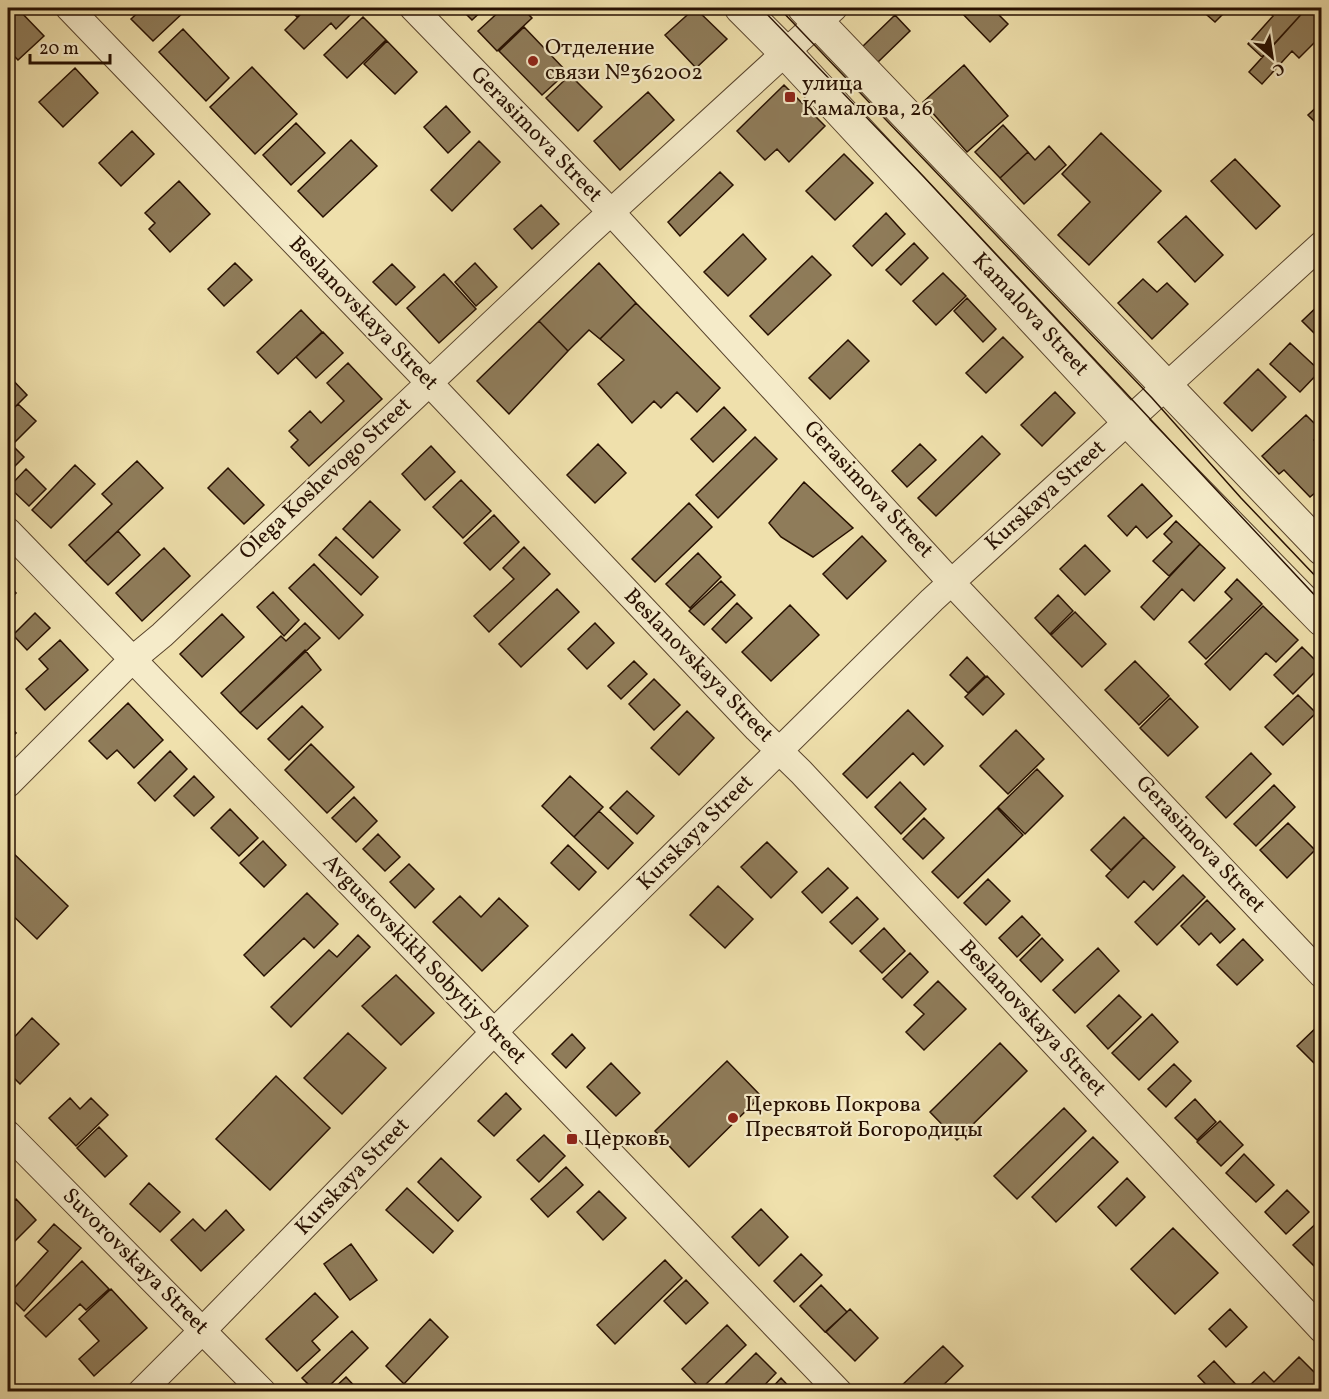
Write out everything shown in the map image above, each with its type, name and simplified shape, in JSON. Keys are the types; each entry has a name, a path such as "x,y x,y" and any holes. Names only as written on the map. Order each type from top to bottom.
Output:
{"street":[{"name":"Beslanovskaya Street","path":"69,8 779,750 1322,1330"},
{"name":"Gerasimova Street","path":"413,8 611,212 951,582 1322,975"},
{"name":"Kamalova Street","path":"741,8 786,53 1128,421 1322,620"},
{"name":"Olega Koshevogo Street","path":"8,784 133,659 162,635 611,212 786,53 819,12"},
{"path":"819,12 1166,386 1322,549"},
{"name":"Kurskaya Street","path":"141,1392 494,1032 951,582 1322,244"},
{"name":"Avgustovskikh Sobytiy Street","path":"8,531 839,1392"},
{"name":"Suvorovskaya Street","path":"8,1134 263,1392"}],"building":[{"path":"8,8 17,8 44,36 18,60 8,50"},
{"path":"143,8 187,9 153,41 131,19"},
{"path":"288,8 307,8 297,17"},
{"path":"307,8 353,8 355,10 336,29 331,23 304,49 285,30"},
{"path":"460,8 485,8 472,20"},
{"path":"503,8 522,8 532,18 497,51 478,31"},
{"path":"695,8 727,39 696,68 665,35"},
{"path":"957,8 992,8 1008,24 990,42"},
{"path":"1199,8 1229,8 1215,22"},
{"path":"1265,8 1307,8 1262,57 1248,44 1273,16"},
{"path":"1307,8 1315,8 1322,13 1322,35 1299,58 1292,51 1262,84 1249,72"},
{"path":"895,15 910,31 877,63 862,47"},
{"path":"363,17 386,40 347,78 324,55"},
{"name":"Отделение связи №362002","path":"524,27 567,72 542,95 499,51"},
{"path":"183,29 229,78 206,101 159,52"},
{"path":"387,41 417,72 395,94 364,64"},
{"path":"964,65 1008,116 967,152 923,102"},
{"path":"252,67 297,114 255,154 210,107"},
{"path":"75,68 98,93 63,127 39,102"},
{"path":"570,75 602,107 578,131 546,98"},
{"path":"784,85 825,126 789,162 777,149 765,160 737,131"},
{"path":"648,92 674,120 620,170 594,141"},
{"path":"1322,102 1322,129 1308,115"},
{"path":"446,106 470,132 448,153 424,127"},
{"path":"296,123 325,153 291,185 263,155"},
{"path":"1003,125 1028,152 1000,178 975,152"},
{"path":"132,131 154,154 121,186 99,163"},
{"path":"1101,133 1161,191 1089,265 1058,235 1090,202 1062,174"},
{"path":"351,140 377,166 323,217 298,191"},
{"path":"479,141 500,162 452,211 431,190"},
{"path":"1049,146 1066,165 1024,204 1000,178 1028,152 1035,160"},
{"path":"844,154 873,183 835,220 806,191"},
{"path":"1235,159 1280,206 1256,229 1211,181"},
{"path":"720,172 733,185 680,236 668,222"},
{"path":"179,181 210,214 170,252 149,229 155,223 145,213"},
{"path":"541,205 559,224 532,249 514,229"},
{"path":"886,213 905,234 872,266 853,246"},
{"path":"1186,216 1223,255 1195,282 1158,242"},
{"path":"743,234 766,259 728,296 704,272"},
{"path":"914,243 928,258 901,285 886,270"},
{"path":"812,256 831,275 768,335 750,316"},
{"path":"235,263 252,280 224,306 208,289"},
{"path":"475,263 497,287 476,306 455,282"},
{"path":"599,263 636,303 600,339 589,330 568,351 539,321"},
{"path":"392,264 415,287 396,305 373,282"},
{"path":"943,273 966,296 936,325 913,301"},
{"path":"444,274 476,309 439,343 407,308"},
{"path":"1143,279 1157,292 1167,283 1188,304 1152,339 1118,303"},
{"path":"967,298 996,329 983,342 954,311"},
{"path":"1322,302 1322,341 1302,321"},
{"path":"636,303 720,388 697,412 677,392 661,408 654,401 632,423 598,384 624,360 600,339"},
{"path":"301,310 322,332 278,374 257,352"},
{"path":"539,321 568,351 509,414 477,381"},
{"path":"323,332 343,353 316,378 296,357"},
{"path":"1003,337 1023,357 986,393 966,373"},
{"path":"848,340 869,361 830,399 809,378"},
{"path":"1290,343 1320,371 1300,392 1270,364"},
{"path":"348,363 382,399 309,466 291,447 298,440 289,431 310,411 321,423 344,401 327,383"},
{"path":"1258,369 1286,397 1252,431 1224,403"},
{"path":"8,375 27,395 8,414"},
{"path":"1055,392 1075,413 1042,446 1021,425"},
{"path":"18,404 36,421 12,445 24,457 8,473 8,414"},
{"path":"724,407 746,430 713,462 691,439"},
{"path":"1306,415 1322,431 1314,440 1322,448 1322,487 1310,497 1284,470 1279,474 1262,456"},
{"path":"982,436 1000,454 936,516 918,498"},
{"path":"755,437 777,459 718,518 696,495"},
{"path":"598,444 626,473 595,503 567,475"},
{"path":"920,444 936,460 907,487 892,471"},
{"path":"431,446 455,472 425,500 402,474"},
{"path":"137,461 163,488 85,562 69,545 112,504 102,494"},
{"path":"75,465 95,484 51,528 32,510"},
{"path":"228,468 264,505 244,524 208,488"},
{"path":"26,469 46,489 29,506 9,487"},
{"path":"461,480 491,511 463,538 433,507"},
{"path":"804,482 853,528 813,557 781,537 769,523"},
{"path":"1142,484 1172,516 1147,538 1136,526 1127,536 1108,516"},
{"path":"370,501 400,530 373,558 343,529"},
{"path":"689,503 712,527 655,582 632,559"},
{"path":"494,515 519,542 490,570 464,543"},
{"path":"1176,521 1200,544 1169,576 1153,561 1172,542 1164,534"},
{"path":"118,531 140,555 108,585 85,562"},
{"path":"862,536 886,561 847,599 823,574"},
{"path":"336,537 378,577 361,595 319,555"},
{"path":"1200,544 1225,568 1194,601 1182,589 1154,620 1141,607"},
{"path":"1085,545 1110,571 1085,595 1060,569"},
{"path":"524,547 550,574 489,632 474,616 514,579 503,568"},
{"path":"164,548 190,576 142,621 116,593"},
{"path":"698,553 721,577 690,608 666,584"},
{"path":"314,564 363,615 339,639 289,588"},
{"path":"1237,579 1262,604 1206,659 1189,642 1232,599 1225,592"},
{"path":"721,581 735,595 704,625 689,611"},
{"path":"8,585 16,593 8,601"},
{"path":"557,589 579,612 521,667 499,644"},
{"path":"273,592 299,620 284,636 257,607"},
{"path":"1058,595 1073,611 1050,634 1035,618"},
{"path":"737,603 752,618 726,643 712,629"},
{"path":"790,605 819,635 771,681 742,652"},
{"path":"1263,606 1298,640 1276,662 1266,653 1230,690 1205,664"},
{"path":"1075,612 1106,644 1082,667 1051,635"},
{"path":"35,613 50,628 27,650 13,635"},
{"path":"222,614 244,637 202,677 180,654"},
{"path":"305,623 320,638 240,713 221,693 281,636 286,641"},
{"path":"595,623 614,643 587,669 568,649"},
{"path":"60,640 88,670 45,710 26,689 48,669 39,659"},
{"path":"1302,647 1321,666 1293,694 1274,675"},
{"path":"305,650 321,670 257,729 240,713"},
{"path":"967,657 985,676 968,693 950,675"},
{"path":"634,661 647,674 621,699 608,686"},
{"path":"1135,661 1169,696 1139,725 1105,690"},
{"path":"987,676 1004,694 983,715 965,697"},
{"path":"654,679 680,705 654,730 629,704"},
{"path":"1298,695 1316,713 1283,745 1265,727"},
{"path":"1170,698 1198,727 1168,756 1140,728"},
{"path":"128,703 163,740 134,768 117,750 107,759 89,741"},
{"path":"302,706 323,727 289,760 268,739"},
{"path":"908,710 943,746 924,765 913,753 867,798 843,774"},
{"path":"687,711 714,738 679,775 651,748"},
{"path":"8,724 16,733 8,741"},
{"path":"1016,730 1044,759 1008,794 980,766"},
{"path":"311,744 354,787 327,813 285,770"},
{"path":"170,751 187,769 155,801 138,783"},
{"path":"1251,753 1271,774 1226,818 1206,797"},
{"path":"1037,769 1063,796 1025,834 998,807"},
{"path":"194,776 214,797 194,816 174,796"},
{"path":"570,776 603,807 574,837 542,806"},
{"path":"900,782 926,809 901,834 875,807"},
{"path":"1274,785 1295,807 1256,846 1234,824"},
{"path":"627,791 654,816 637,834 610,808"},
{"path":"354,797 377,821 356,842 332,818"},
{"path":"997,808 1023,835 958,898 932,872"},
{"path":"230,809 258,838 239,856 211,828"},
{"path":"599,811 633,843 608,869 574,837"},
{"path":"1124,817 1144,837 1111,870 1091,850"},
{"path":"924,818 944,838 923,859 903,839"},
{"path":"1288,823 1315,850 1287,878 1260,850"},
{"path":"378,834 400,857 385,871 363,849"},
{"path":"1144,837 1175,867 1153,890 1144,881 1128,898 1106,876"},
{"path":"263,841 286,865 264,887 240,863"},
{"path":"767,842 797,872 771,898 741,867"},
{"path":"568,845 596,872 579,890 551,863"},
{"path":"10,850 68,906 37,939 8,911 8,853"},
{"path":"409,864 434,889 415,908 390,882"},
{"path":"828,868 848,888 822,913 802,892"},
{"path":"1183,875 1205,897 1157,945 1135,922"},
{"path":"988,879 1010,901 986,925 964,903"},
{"path":"718,886 753,919 725,948 690,915"},
{"path":"307,893 338,924 314,948 304,938 264,976 244,955"},
{"path":"460,896 481,917 499,898 528,926 482,971 433,922"},
{"path":"857,897 878,919 852,944 830,922"},
{"path":"1207,900 1235,929 1220,943 1211,933 1199,945 1181,926"},
{"path":"1022,916 1040,935 1017,957 999,938"},
{"path":"884,928 905,951 882,973 860,951"},
{"path":"358,935 370,947 291,1027 271,1007 329,950 337,957"},
{"path":"1042,938 1063,960 1041,982 1020,960"},
{"path":"1243,939 1263,960 1237,985 1217,965"},
{"path":"1098,948 1119,971 1075,1013 1053,990"},
{"path":"910,953 928,972 902,998 883,979"},
{"path":"396,975 434,1013 401,1045 362,1006"},
{"path":"938,981 966,1009 924,1050 906,1032 924,1014 914,1005"},
{"path":"1119,995 1141,1017 1108,1049 1087,1026"},
{"path":"1152,1014 1178,1042 1139,1080 1112,1053"},
{"path":"32,1018 59,1044 20,1084 8,1072 8,1044"},
{"path":"1320,1024 1322,1025 1321,1070 1297,1046"},
{"path":"348,1033 386,1068 342,1114 304,1078"},
{"path":"572,1034 585,1048 566,1068 552,1054"},
{"path":"1000,1043 1027,1071 957,1140 930,1112"},
{"path":"727,1061 761,1096 689,1167 655,1131"},
{"path":"611,1063 640,1093 616,1116 587,1087"},
{"path":"1174,1064 1191,1081 1166,1107 1148,1089"},
{"path":"276,1076 330,1128 270,1190 216,1139"},
{"path":"506,1093 521,1109 494,1136 478,1121"},
{"path":"70,1098 80,1109 91,1098 108,1115 76,1146 49,1118"},
{"path":"1195,1099 1216,1122 1197,1140 1175,1118"},
{"path":"1064,1108 1086,1131 1017,1199 994,1176"},
{"path":"1220,1121 1243,1145 1221,1166 1197,1142"},
{"path":"99,1127 127,1156 105,1177 77,1148"},
{"path":"544,1135 565,1156 539,1182 517,1160"},
{"path":"1093,1137 1118,1162 1056,1222 1032,1197"},
{"path":"1244,1154 1274,1185 1256,1202 1226,1173"},
{"path":"441,1158 481,1197 458,1221 418,1182"},
{"path":"566,1167 583,1185 548,1217 531,1199"},
{"path":"1127,1178 1145,1197 1116,1226 1098,1207"},
{"path":"149,1183 180,1212 160,1232 130,1204"},
{"path":"407,1188 453,1231 433,1253 386,1210"},
{"path":"1287,1190 1309,1212 1286,1234 1265,1212"},
{"path":"599,1191 626,1218 603,1240 577,1212"},
{"path":"16,1199 36,1220 8,1248 8,1207"},
{"path":"761,1209 788,1237 759,1266 732,1237"},
{"path":"226,1210 244,1230 201,1271 171,1240 193,1219 205,1231"},
{"path":"1322,1218 1322,1260 1315,1267 1293,1245"},
{"path":"54,1224 81,1248 24,1311 8,1295 48,1251 38,1242"},
{"path":"1173,1228 1218,1273 1175,1314 1131,1269"},
{"path":"351,1244 377,1280 350,1300 324,1264"},
{"path":"801,1254 822,1275 794,1302 774,1281"},
{"path":"665,1260 682,1278 615,1344 597,1325"},
{"path":"82,1261 109,1289 86,1310 80,1304 46,1337 25,1316"},
{"path":"686,1280 708,1303 686,1324 664,1301"},
{"path":"821,1285 847,1312 825,1332 800,1306"},
{"path":"111,1289 147,1328 94,1376 79,1359 99,1341 79,1319"},
{"path":"315,1293 338,1317 312,1341 320,1350 297,1371 266,1339"},
{"path":"850,1309 878,1338 855,1361 826,1332"},
{"path":"1230,1309 1247,1327 1226,1347 1209,1329"},
{"path":"430,1319 448,1337 404,1384 386,1366"},
{"path":"727,1325 746,1345 701,1389 682,1369"},
{"path":"352,1331 368,1348 323,1392 316,1392 302,1378"},
{"path":"943,1346 963,1366 936,1392 899,1392 897,1390"},
{"path":"756,1353 776,1373 758,1392 717,1392"},
{"path":"1299,1357 1322,1380 1310,1392 1256,1392 1250,1385 1264,1372 1274,1382"},
{"path":"1214,1361 1243,1392 1213,1392 1198,1376"},
{"path":"346,1377 360,1392 330,1392"},
{"path":"781,1378 794,1392 768,1392"},
{"path":"1250,1385 1256,1392 1244,1392"}],"tram line":[{"path":"761,8 924,177 1322,603"},
{"path":"779,8 1152,398 1241,498 1322,583"}],"place":[{"name":"Отделение связи №362002","path":"533,61"},
{"name":"улица Камалова, 26","path":"790,97"},
{"name":"Церковь Покрова Пресвятой Богородицы","path":"733,1118"},
{"name":"Церковь","path":"572,1139"}]}
